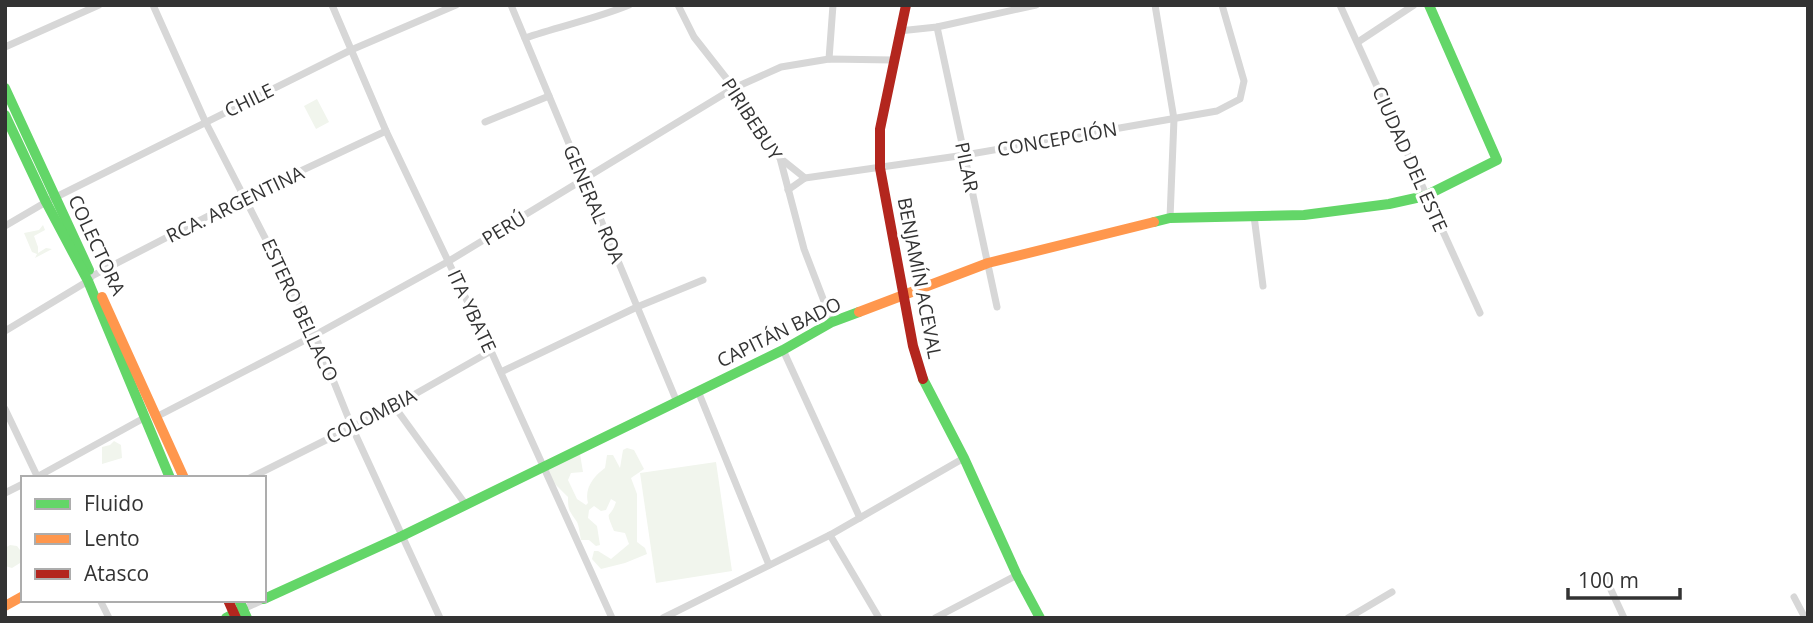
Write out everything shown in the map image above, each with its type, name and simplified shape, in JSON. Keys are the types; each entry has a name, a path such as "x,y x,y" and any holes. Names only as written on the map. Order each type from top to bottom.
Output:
{"main road":[{"name":"BENJAMÍN ACEVAL","path":"906,5 880,130 880,168 913,346 923,380 964,458 1017,575 1040,618"},
{"name":"CAPITÁN BADO","path":"266,599 542,468 783,350 832,322 988,264 1170,218 1304,215 1389,204 1425,196 1497,160 1429,5"},
{"name":"COLECTORA","path":"5,88 51,200"},
{"path":"5,115 90,278 169,476"},
{"name":"COLECTORA","path":"90,278 183,476"},
{"path":"5,606 21,597"}],"street":[{"path":"5,47 99,5"},
{"name":"ESTERO BELLACO","path":"153,5 205,121 315,335 352,427 440,618"},
{"name":"ITA YBATE","path":"332,5 386,131 501,372 542,468 612,618"},
{"name":"CHILE","path":"5,226 205,121 351,50 456,5"},
{"name":"GENERAL ROA","path":"511,5 677,402"},
{"path":"525,38 563,25 601,17 629,5"},
{"name":"PIRIBEBUY","path":"678,5 694,37 734,88 780,159 804,250 832,322"},
{"path":"829,59 833,5"},
{"path":"899,31 937,27 1036,5"},
{"path":"1155,5 1174,118 1170,218"},
{"name":"CONCEPCIÓN","path":"806,178 965,155 1217,111 1240,99 1244,81 1222,5"},
{"name":"CIUDAD DEL ESTE","path":"1340,5 1480,313"},
{"path":"1358,42 1415,5"},
{"name":"PILAR","path":"937,27 997,307"},
{"name":"PERÚ","path":"156,417 315,335 449,261 734,88 781,67 829,59 893,60"},
{"path":"485,122 549,96"},
{"name":"RCA. ARGENTINA","path":"5,331 90,278 246,197 386,131"},
{"path":"5,144 16,138"},
{"path":"780,159 806,178 788,190"},
{"path":"1254,216 1263,286"},
{"path":"501,372 637,307 703,280"},
{"path":"783,350 860,518"},
{"name":"COLOMBIA","path":"254,476 394,406 491,351"},
{"path":"698,391 769,565"},
{"path":"394,406 466,505"},
{"path":"5,409 37,476"},
{"path":"39,476 144,418"},
{"path":"663,618 830,535 964,458"},
{"path":"5,493 21,485"},
{"path":"830,535 879,618"},
{"path":"935,618 1017,575"},
{"path":"1606,579 1624,618"},
{"path":"1348,618 1392,592"},
{"path":"1794,597 1805,618"},
{"path":"101,602 108,618"},
{"name":"CAPITÁN BADO","path":"238,613 259,602"}],"shaded area":[{"path":"317,99 329,122 316,129 304,106"},
{"path":"43,225 45,230 34,236 38,253 46,248 52,249 35,258 37,254 32,252 24,233 39,230"},
{"path":"114,441 121,445 122,458 102,464 102,447"},
{"path":"623,450 634,450 644,469 631,478 637,494 637,542 645,548 647,554 601,569 592,559 594,551 611,559 629,544 625,533 614,531 609,519 616,502 611,499 606,510 601,511 594,506 589,510 588,518 597,526 600,545 581,540 578,524 569,509 568,497 553,482 547,468 580,454 583,472 571,473 568,480 577,499 586,505 589,487 605,468 607,455 613,455 620,468"},
{"path":"716,462 732,571 656,583 640,473"},
{"path":"10,545 17,546 21,551 20,563 12,568 5,566 5,548"}],"traffic: fast":[{"path":"1154,222 1170,218 1304,215 1389,204 1425,196 1497,160 1429,5"},
{"path":"5,88 89,270"},
{"path":"5,115 46,202 88,281 169,476"},
{"path":"266,598 402,536 783,350 832,322 859,312"},
{"path":"923,379 1040,618"},
{"path":"240,602 247,618"},
{"path":"226,618 243,609"}],"traffic: slow":[{"path":"859,312 988,263 1154,222"},
{"path":"102,297 183,476"},
{"path":"5,606 21,597"}],"traffic: jam":[{"path":"906,5 880,129 880,168 913,346 923,379"},
{"path":"229,602 236,618"}]}
